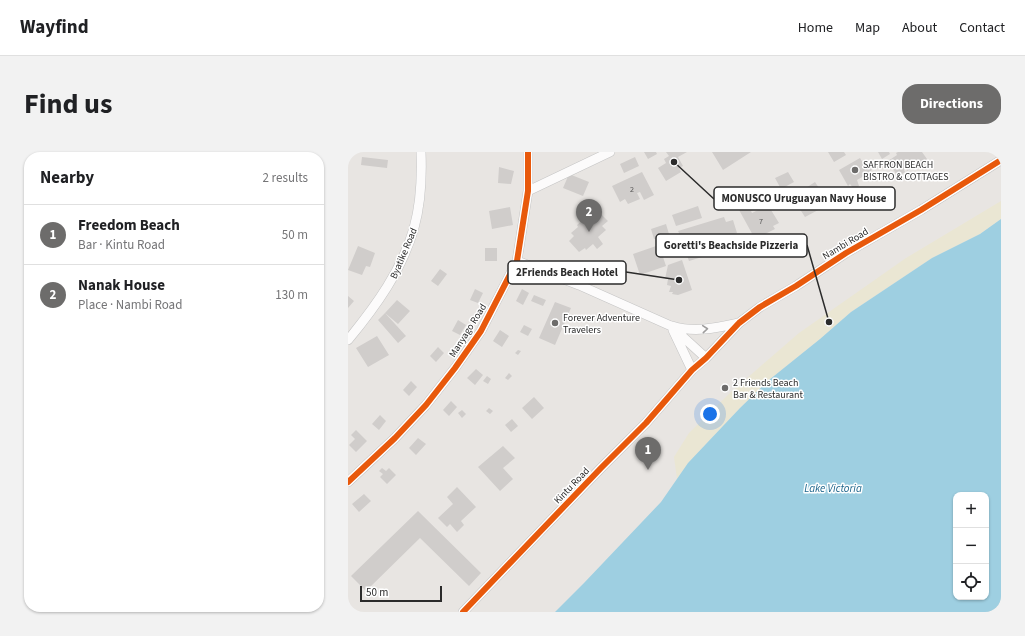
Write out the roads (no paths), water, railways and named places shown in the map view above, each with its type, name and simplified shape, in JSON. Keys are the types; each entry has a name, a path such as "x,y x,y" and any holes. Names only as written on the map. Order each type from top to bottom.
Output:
{"street":[{"name":"Byatike Road","path":"348,340 383,295 409,244 415,227 420,199 422,176 421,152"},
{"name":"Manyago Road","path":"348,482 400,433 426,405 455,368 481,331 517,261 528,191 528,152"},
{"path":"528,191 610,152"},
{"name":"Nambi Road","path":"692,370 706,358 739,323 760,307 796,286 846,253 921,210 1001,160"},
{"name":"Nambi Road","path":"517,261 579,285 671,326 682,329 698,330 739,323"},
{"path":"671,326 692,370"},
{"name":"Nambi Road","path":"671,326 706,358"},
{"name":"Kintu Road","path":"463,612 646,423 692,370"}],"water":[{"name":"Lake Victoria","path":"1001,219 1001,612 555,612 661,502 688,463 769,380 851,312 932,258 980,234"}],"place":[{"name":"MONUSCO Uruguayan Navy House","path":"674,162"},
{"name":"SAFFRON BEACH BISTRO & COTTAGES","path":"855,170"},
{"name":"Nanak House","path":"589,232"},
{"name":"2Friends Beach Hotel","path":"679,280"},
{"name":"Goretti's Beachside Pizzeria","path":"829,322"},
{"name":"Forever Adventure Travelers","path":"555,323"},
{"name":"2 Friends Beach Bar & Restaurant","path":"725,388"},
{"name":"Freedom Beach","path":"648,470"}]}
